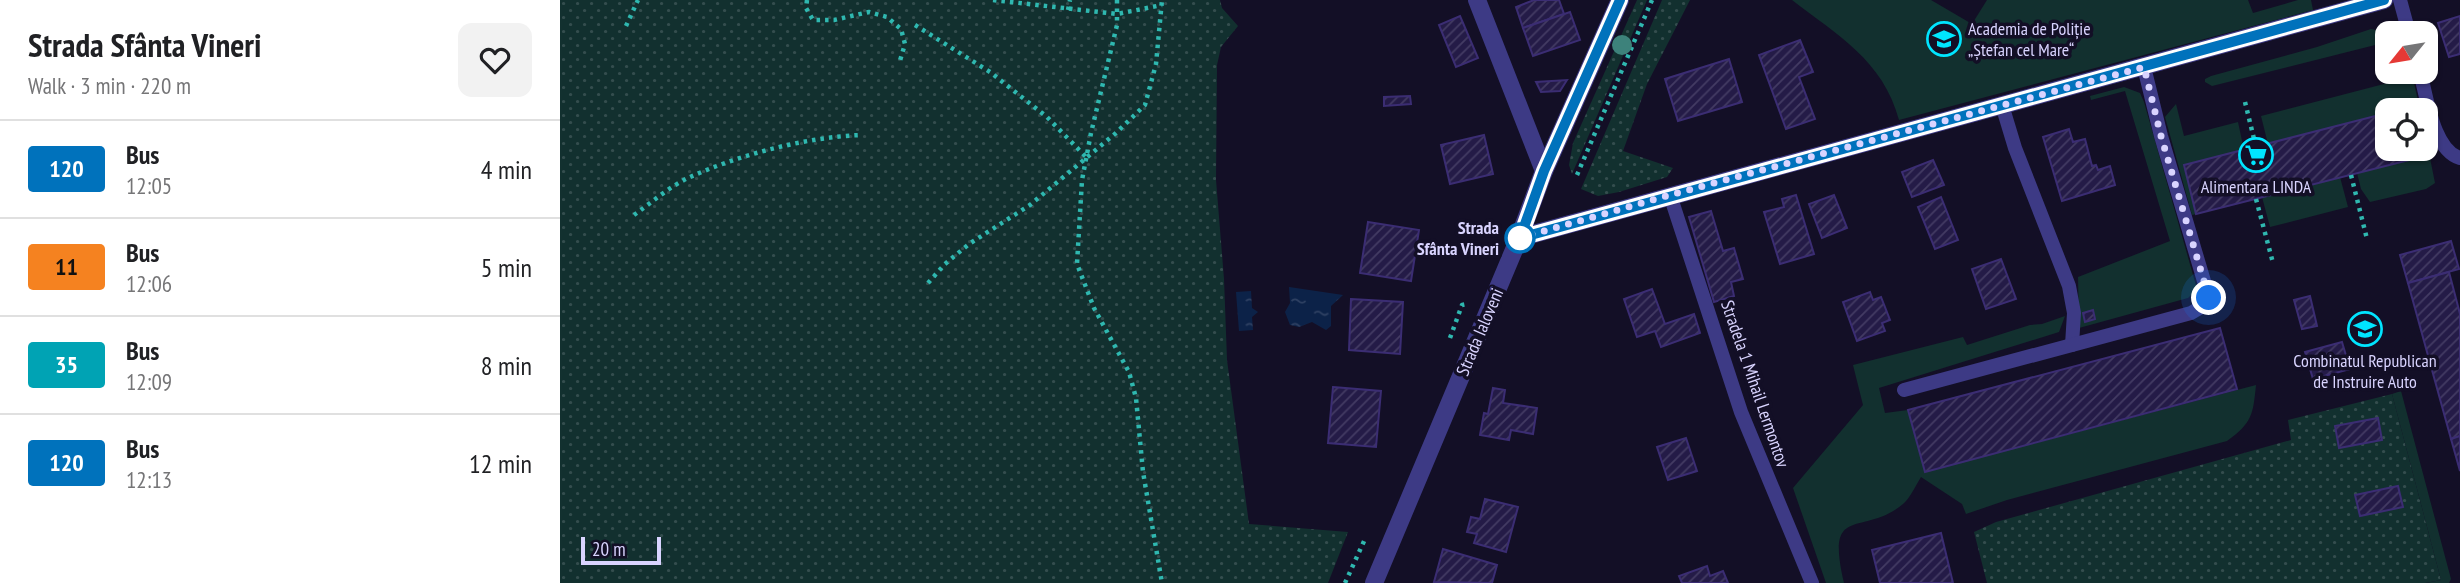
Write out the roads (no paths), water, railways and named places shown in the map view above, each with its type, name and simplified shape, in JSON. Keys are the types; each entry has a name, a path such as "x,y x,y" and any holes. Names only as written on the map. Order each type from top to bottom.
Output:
{"street":[{"path":"1477,0 1544,171"},
{"name":"Strada Ialoveni","path":"1374,583 1520,238 1544,171 1620,0"},
{"path":"1520,238 2384,0"}],"lane":[{"path":"2400,0 2406,21"},
{"path":"1904,390 2191,313 2203,306 2209,298 2161,136 2144,67"},
{"path":"2424,84 2442,146 2451,155 2460,158"},
{"path":"2002,105 2015,148 2069,286 2074,313 2072,345"},
{"name":"Stradela 1 Mihail Lermontov","path":"1670,195 1741,412 1812,583"}],"water":[{"path":"1289,287 1343,295 1331,306 1331,326 1326,330 1312,322 1299,327 1290,325 1285,312 1290,303"},
{"path":"1251,291 1252,308 1258,312 1252,317 1253,330 1239,331 1236,292"}],"place":[{"name":"Academia de Poliție „Ștefan cel Mare“","path":"1944,39"},
{"name":"Alimentara LINDA","path":"2256,155"},
{"name":"Strada Sfânta Vineri","path":"1520,238"},
{"name":"Combinatul Republican de Instruire Auto","path":"2365,329"}]}
